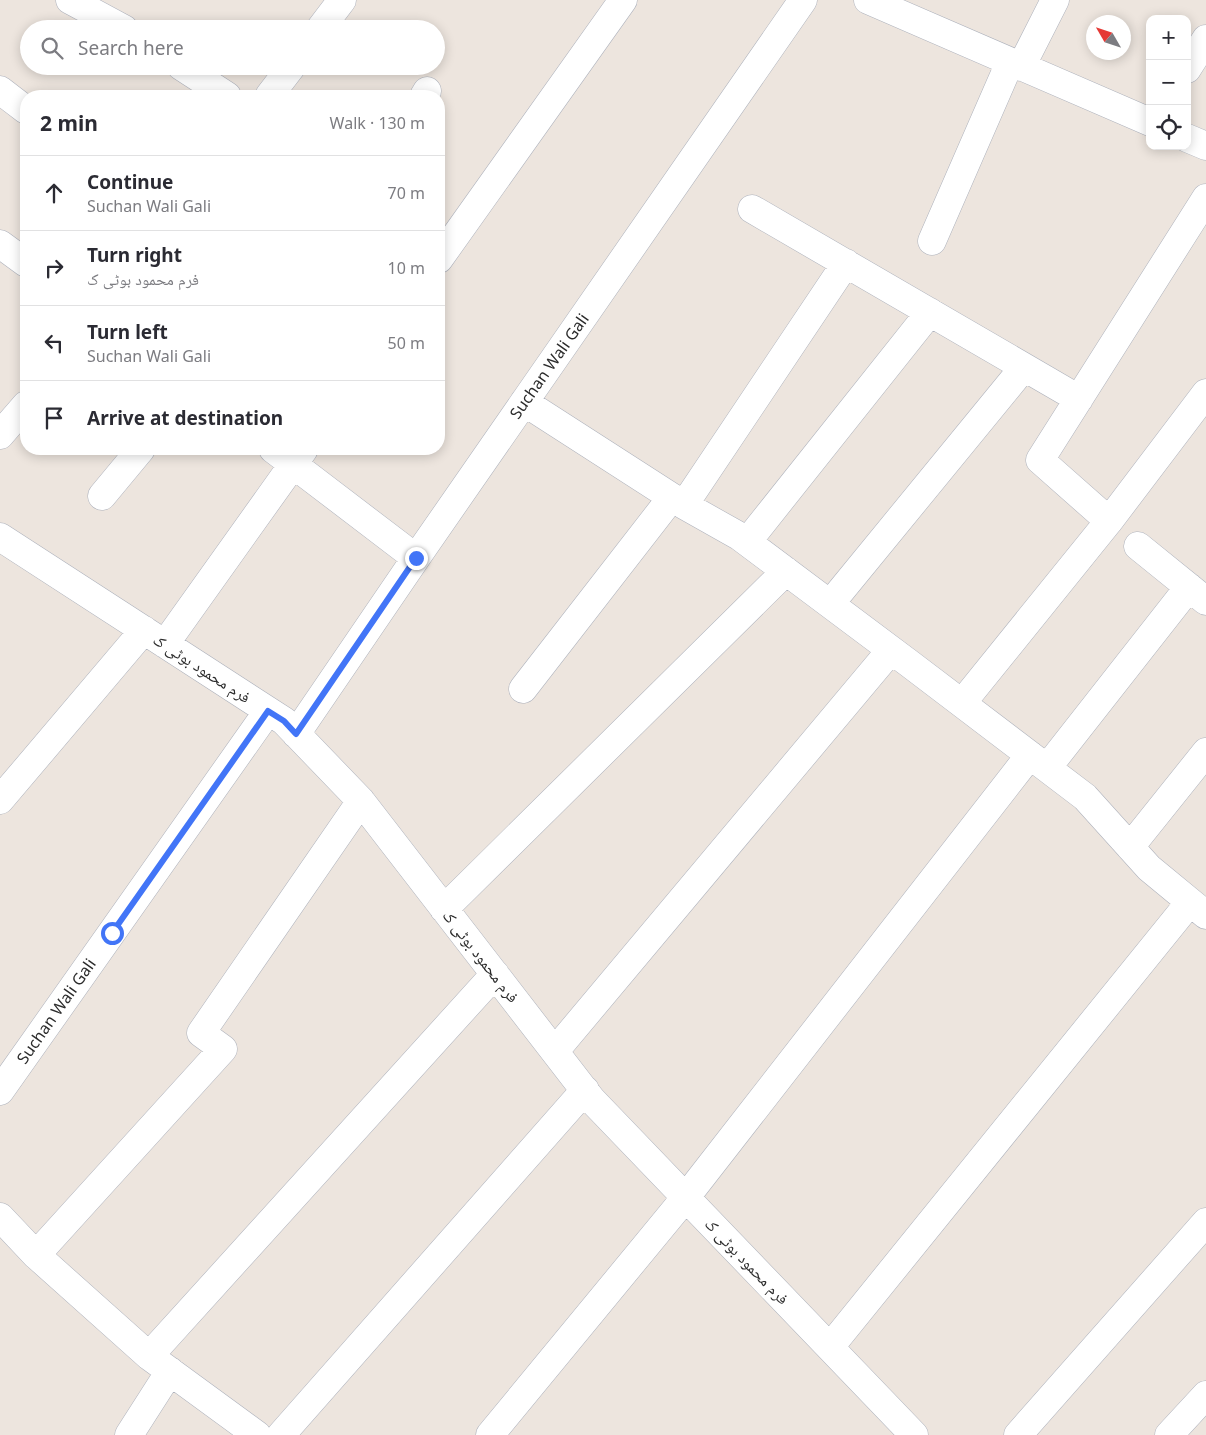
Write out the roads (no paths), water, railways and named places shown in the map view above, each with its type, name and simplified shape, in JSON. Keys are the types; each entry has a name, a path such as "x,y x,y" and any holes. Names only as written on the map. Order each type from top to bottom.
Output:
{"street":[{"path":"70,0 107,20"},
{"path":"445,251 623,0"},
{"name":"Suchan Wali Gali","path":"296,734 803,0"},
{"path":"932,241 1016,64 1055,0"},
{"path":"879,2 1146,120"},
{"path":"1191,63 1206,39"},
{"path":"195,75 218,90"},
{"path":"274,90 285,75"},
{"path":"0,90 20,105"},
{"path":"1191,140 1206,146"},
{"path":"1109,522 1040,460 1206,198"},
{"path":"752,208 1079,399"},
{"path":"0,244 20,259"},
{"path":"523,689 678,501 846,263"},
{"path":"747,542 930,312"},
{"path":"830,604 1024,367"},
{"path":"962,703 1109,522 1206,392"},
{"path":"524,402 678,501 747,542 962,703 1085,797 1149,868 1198,908 830,1347"},
{"path":"0,436 20,412"},
{"path":"102,496 136,455"},
{"path":"0,800 154,637 289,455"},
{"path":"291,455 416,558"},
{"name":"فرم محمود بوٹی ک","path":"0,537 284,721 361,801 585,1090 914,1435"},
{"path":"490,1435 686,1197 1038,762 1197,594 1138,546"},
{"path":"444,909 786,571"},
{"path":"555,1051 891,650"},
{"name":"Suchan Wali Gali","path":"0,1091 268,711"},
{"path":"1130,847 1206,752"},
{"path":"36,1254 223,1049 201,1033 361,801"},
{"path":"129,1435 159,1363 495,974"},
{"path":"281,1435 585,1090"},
{"path":"0,1216 36,1254 159,1363 257,1435"},
{"path":"1018,1435 1206,1222"},
{"path":"1169,1435 1206,1394"}]}
